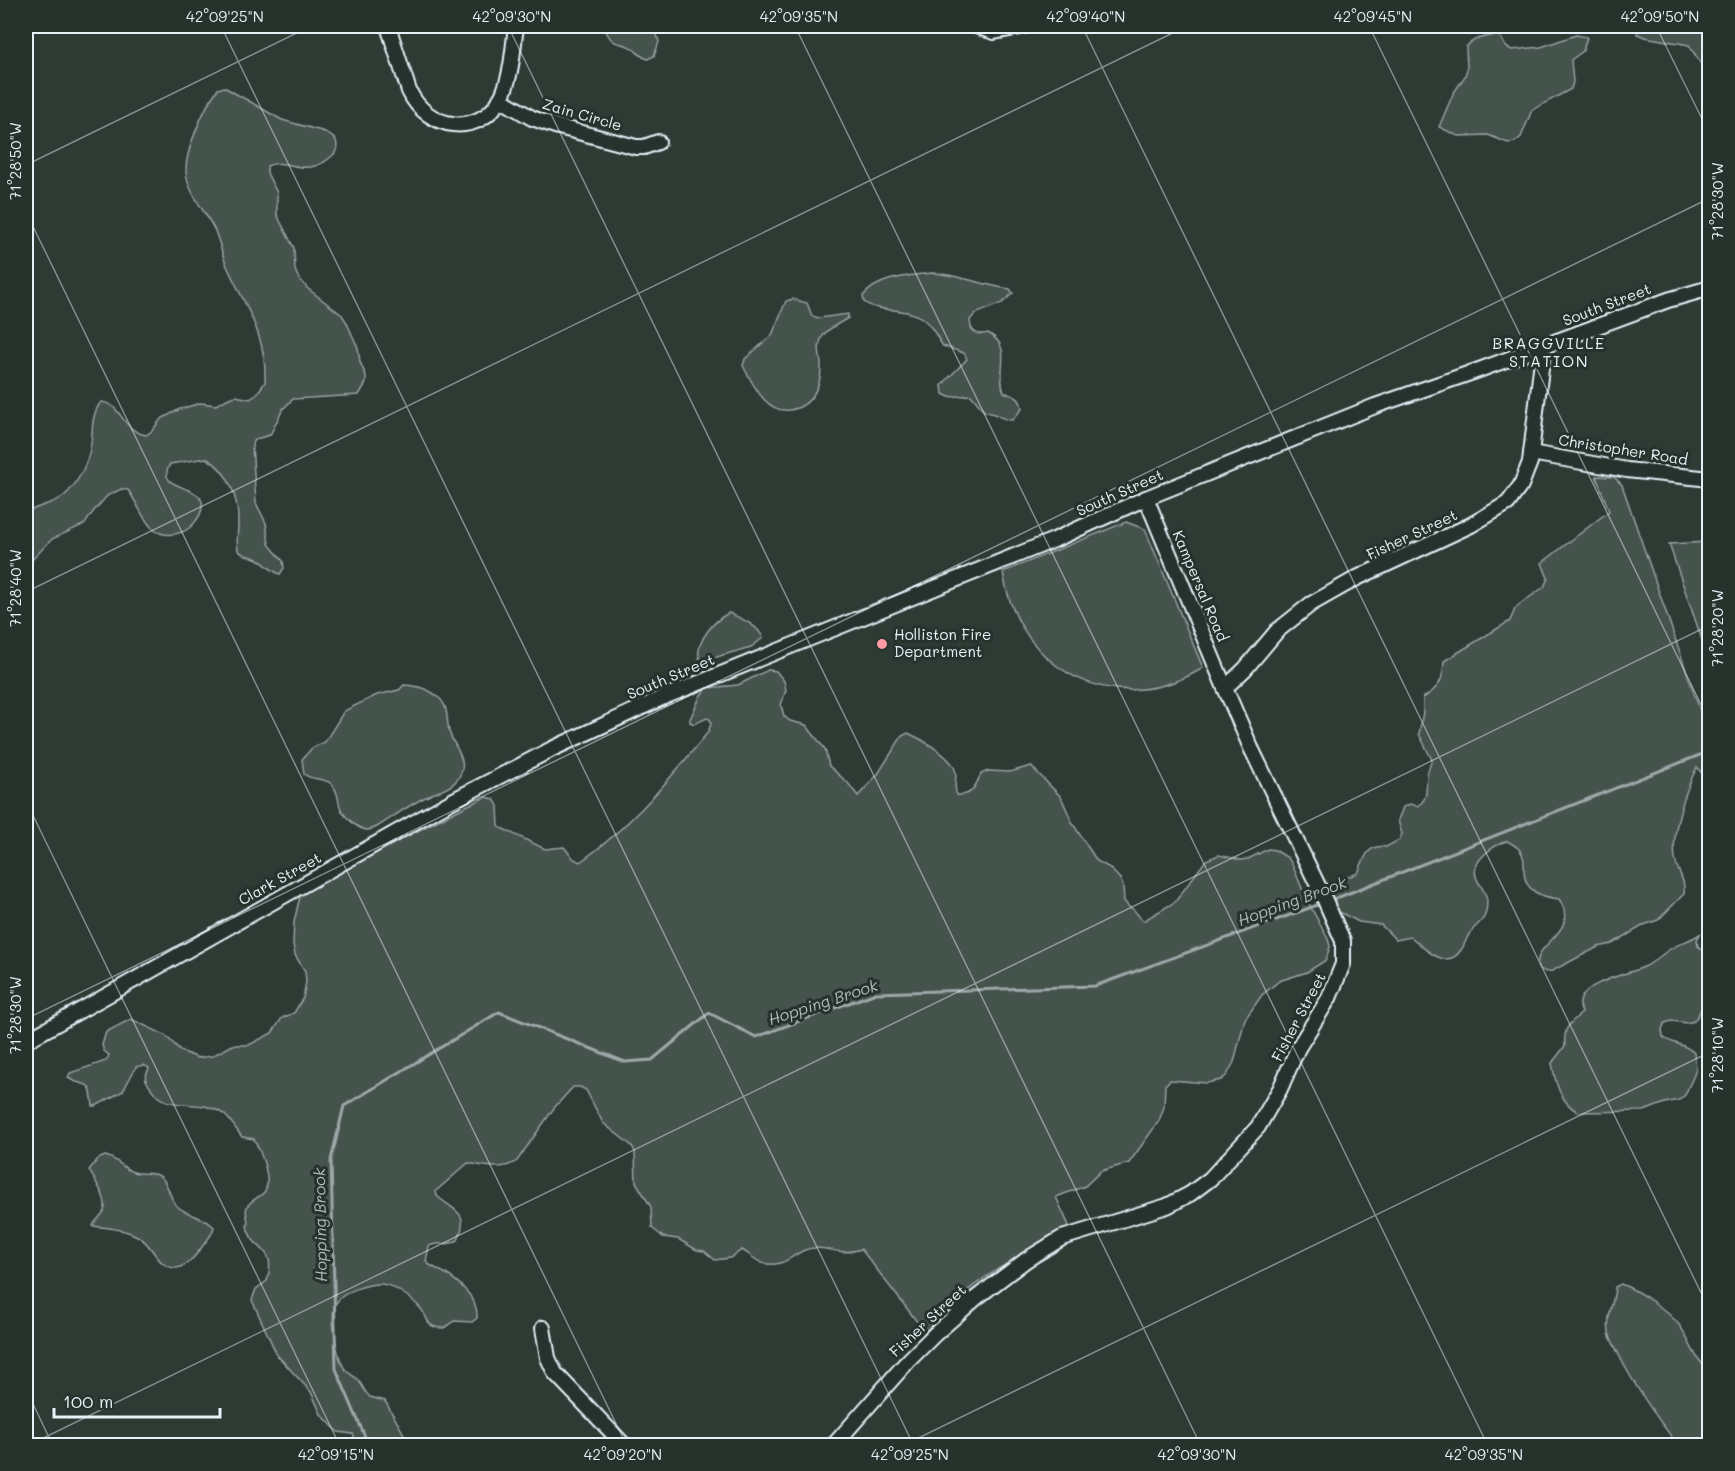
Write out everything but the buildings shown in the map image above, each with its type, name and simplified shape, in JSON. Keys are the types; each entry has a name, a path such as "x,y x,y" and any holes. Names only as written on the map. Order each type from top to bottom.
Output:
{"street":[{"path":"388,26 412,96 431,118 446,123 470,122 490,113 501,99 507,80 516,26"},
{"path":"976,26 994,32 1025,26"},
{"name":"Zain Circle","path":"501,99 532,118 555,126 636,147 658,142"},
{"name":"South Street","path":"552,749 664,697 1054,540 1146,498 1375,406 1668,300 1710,288"},
{"name":"Fisher Street","path":"832,1446 935,1334 976,1298 1049,1244 1068,1235 1141,1215 1179,1200 1210,1179 1251,1136 1266,1115 1298,1048 1323,1009 1342,972 1344,964 1342,941 1326,902 1251,748 1225,688 1245,669 1277,631 1311,604 1340,587 1471,525 1502,508 1515,494 1528,468 1531,453 1542,360 1540,348"},
{"name":"Christopher Road","path":"1531,453 1627,470 1710,479"},
{"name":"Kampersal Road","path":"1146,498 1225,688"},
{"name":"Clark Street","path":"26,1041 452,801 552,749"},
{"path":"543,1328 548,1358 555,1373 625,1446"}],"shaded area":[{"path":"607,26 654,26 659,42 654,56 645,58 632,48 614,42 605,29"},
{"path":"1639,26 1663,26 1673,31 1682,26 1709,26 1709,72 1689,45 1637,34"},
{"path":"1499,34 1506,47 1512,50 1541,47 1576,35 1587,37 1583,51 1571,60 1573,82 1571,89 1532,110 1521,137 1515,142 1508,143 1488,135 1458,136 1439,127 1453,94 1465,76 1466,47 1477,39"},
{"path":"224,87 282,120 325,132 336,140 336,152 321,164 304,167 274,164 267,166 267,173 277,193 277,215 294,248 295,270 298,277 307,288 342,315 346,321 358,348 366,383 359,395 293,399 283,409 270,435 256,439 252,444 256,503 266,523 269,544 283,561 284,568 280,574 258,559 238,550 238,515 235,496 221,470 206,458 170,464 167,473 174,484 197,494 201,500 202,508 199,516 185,531 171,535 161,534 154,530 128,490 121,489 107,496 85,524 52,539 26,566 26,513 59,499 74,485 88,457 94,417 101,402 113,407 131,428 146,435 161,419 180,409 201,403 216,405 236,396 250,399 256,395 265,382 265,365 259,335 227,266 215,231 193,194 187,178 189,151 197,128 213,96 218,89"},
{"path":"932,273 1010,289 1013,293 1002,303 975,314 970,320 971,328 975,332 988,333 1001,346 1004,392 1019,399 1022,409 1012,420 985,412 971,395 949,397 943,394 942,385 967,359 964,353 943,346 932,328 923,319 909,313 870,306 864,302 863,296 869,290 885,281"},
{"path":"793,299 807,303 812,316 819,318 848,314 848,318 827,331 820,340 820,379 810,399 798,408 781,410 767,403 743,366 745,359 772,335 786,301"},
{"path":"1596,476 1614,477 1622,485 1704,722 1709,720 1709,783 1697,767 1684,799 1675,836 1675,858 1684,884 1684,894 1658,920 1644,925 1612,944 1598,947 1552,971 1545,972 1539,968 1538,959 1541,952 1560,930 1564,921 1564,911 1559,899 1546,897 1531,889 1525,879 1521,852 1507,841 1488,851 1476,867 1476,876 1487,902 1485,914 1461,950 1449,959 1435,956 1411,937 1396,940 1381,925 1359,922 1333,909 1326,889 1331,884 1358,873 1368,853 1375,847 1386,847 1399,840 1402,834 1398,820 1403,807 1410,804 1417,806 1424,800 1427,775 1432,760 1419,734 1423,698 1440,683 1444,661 1510,621 1520,604 1544,587 1548,578 1542,563 1609,511"},
{"path":"1126,522 1145,529 1203,668 1170,683 1137,689 1105,687 1076,677 1050,660 1028,637 1012,607 1003,572"},
{"path":"1710,542 1709,660 1669,544"},
{"path":"729,613 753,626 763,638 751,647 706,660 699,658 700,645 707,632"},
{"path":"768,670 776,671 784,681 786,690 781,705 784,716 790,721 806,725 825,749 829,766 848,783 858,796 878,774 902,736 908,733 934,747 951,762 955,770 957,795 970,792 981,774 988,771 1010,772 1031,766 1061,797 1073,824 1093,855 1097,861 1110,868 1120,879 1124,901 1143,921 1175,902 1206,860 1219,855 1241,860 1248,859 1268,849 1275,850 1288,858 1292,864 1306,898 1328,939 1330,946 1326,960 1307,972 1279,981 1262,995 1245,1019 1234,1062 1227,1075 1221,1080 1207,1083 1170,1080 1165,1085 1164,1107 1159,1121 1129,1163 1101,1171 1085,1186 1056,1197 1070,1228 974,1285 941,1314 925,1332 861,1249 847,1252 822,1248 808,1249 778,1264 771,1264 759,1262 742,1250 730,1258 715,1260 704,1251 697,1250 678,1239 663,1237 652,1228 651,1207 636,1182 635,1152 632,1146 603,1123 586,1090 573,1087 554,1108 517,1161 499,1167 468,1163 436,1191 437,1196 459,1213 462,1223 461,1230 458,1240 454,1242 429,1246 426,1261 464,1289 474,1303 477,1318 472,1322 454,1321 444,1328 431,1325 421,1309 409,1297 382,1284 357,1289 336,1303 333,1315 335,1334 343,1366 358,1380 370,1397 385,1401 405,1436 402,1445 355,1445 353,1434 338,1432 321,1414 311,1392 277,1355 252,1300 256,1289 267,1281 270,1269 267,1254 254,1241 247,1226 247,1207 265,1191 267,1185 264,1164 254,1139 242,1137 225,1115 214,1109 171,1102 161,1098 153,1091 145,1078 149,1068 144,1065 136,1067 123,1091 96,1106 93,1106 89,1087 68,1078 70,1073 106,1061 109,1055 104,1051 102,1045 106,1032 131,1019 165,1035 181,1051 198,1058 212,1056 233,1045 249,1045 272,1033 282,1018 294,1013 303,998 306,982 305,971 295,955 293,944 294,922 301,892 486,797 494,799 498,806 499,827 545,849 564,847 574,859 580,862 632,818 708,732 710,719 707,718 694,724 690,722 701,695 707,688 738,685"},
{"path":"404,685 426,690 442,701 446,708 451,738 460,756 462,768 456,781 450,786 431,794 377,827 365,830 345,815 335,789 330,783 310,778 304,774 302,759 312,748 325,742 344,711 377,695 399,690"},
{"path":"1700,934 1697,940 1698,946 1702,949 1709,948 1709,993 1694,1021 1687,1023 1672,1021 1665,1023 1662,1029 1663,1037 1687,1047 1694,1053 1696,1068 1685,1095 1679,1100 1644,1111 1578,1112 1572,1108 1559,1091 1552,1063 1565,1046 1568,1027 1582,1013 1580,1003 1583,995 1601,982 1647,965"},
{"path":"105,1156 133,1172 155,1174 161,1177 177,1206 214,1227 195,1256 186,1264 176,1268 170,1267 161,1261 147,1243 134,1234 93,1226 103,1213 105,1206 103,1195 89,1170 98,1159"},
{"path":"1621,1284 1636,1291 1669,1314 1680,1326 1696,1355 1709,1370 1709,1445 1678,1445 1646,1402 1625,1367 1608,1327 1615,1287"}],"waterway":[{"name":"Hopping Brook","path":"1329,901 1710,751"},
{"name":"Hopping Brook","path":"369,1446 336,1369 331,1160 344,1106 499,1012 625,1062 652,1060 709,1013 756,1037 876,993 1095,986 1323,903"}],"place":[{"name":"Holliston Fire Department","path":"882,644"}],"district":[{"name":"BRAGGVILLE STATION","path":"1549,352"}]}
